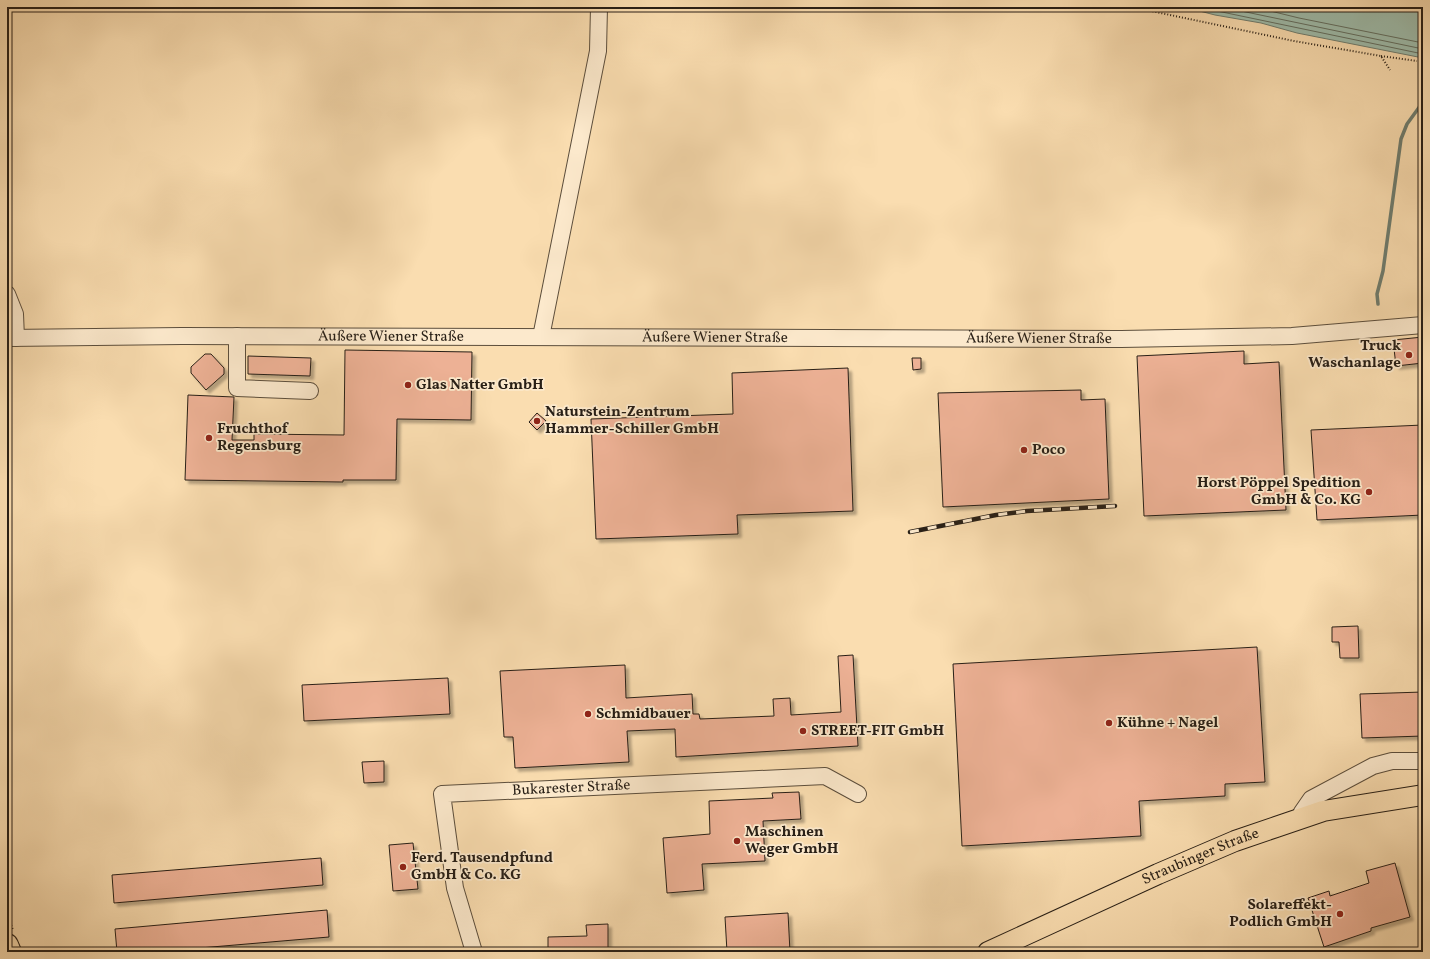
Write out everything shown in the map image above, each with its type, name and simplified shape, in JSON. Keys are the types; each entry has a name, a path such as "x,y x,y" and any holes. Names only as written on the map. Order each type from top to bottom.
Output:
{"highway":[{"path":"7,944 10,952"}],"main road":[{"name":"Straubinger Straße","path":"988,952 1158,874 1235,842 1299,819 1347,807 1423,795"}],"street":[{"path":"541,337 598,51 599,7"},
{"path":"7,294 15,314 11,338"},
{"name":"Äußere Wiener Straße","path":"11,338 237,336 1128,339 1292,336 1423,325"},
{"path":"237,336 237,388 310,391"},
{"path":"1299,819 1311,799 1373,766 1392,761 1423,761"},
{"name":"Bukarester Straße","path":"474,952 456,888 442,794 825,776 858,794"}],"path":[{"path":"1132,7 1294,42 1417,61"},
{"path":"1382,56 1390,70"}],"water":[{"path":"1184,7 1423,7 1423,58 1297,33 1261,23 1215,15"}],"building":[{"name":"Truck Waschanlage","path":"1423,337 1423,363 1396,366 1393,340"},
{"path":"345,350 472,352 471,420 397,419 396,480 343,480 343,482 185,480 188,395 234,397 232,440 254,440 254,434 344,435"},
{"path":"1244,351 1244,364 1279,362 1286,510 1144,516 1137,356"},
{"path":"205,354 211,354 224,368 224,374 206,390 191,373 191,367"},
{"path":"248,356 311,358 310,376 248,374"},
{"path":"912,358 921,358 921,369 913,370"},
{"path":"848,368 853,511 737,515 738,534 596,539 591,419 733,414 732,373"},
{"name":"Poco","path":"1081,390 1081,400 1105,399 1109,499 943,507 938,393"},
{"name":"Naturstein-Zentrum Hammer-Schiller GmbH","path":"537,413 546,421 537,430 529,422"},
{"name":"Horst Pöppel Spedition GmbH & Co. KG","path":"1423,425 1423,515 1317,520 1311,430"},
{"path":"1358,626 1359,658 1340,658 1339,642 1332,642 1332,627"},
{"name":"Kühne + Nagel","path":"1257,647 1265,782 1225,784 1225,796 1139,801 1141,836 962,846 953,664"},
{"name":"Schmidbauer","path":"853,655 858,746 676,757 675,729 627,731 629,762 515,768 513,737 504,737 500,671 625,665 626,698 692,694 693,714 699,714 700,719 774,716 773,699 790,698 791,715 841,712 838,656"},
{"path":"448,678 450,714 304,721 302,685"},
{"path":"1423,692 1423,736 1362,738 1360,694"},
{"path":"384,761 384,782 364,783 362,762"},
{"name":"Maschinen Weger GmbH","path":"799,792 801,819 763,821 765,861 702,864 704,890 667,893 663,838 710,834 709,801 773,798 772,793"},
{"name":"Ferd. Tausendpfund GmbH & Co. KG","path":"413,843 418,889 393,891 389,845"},
{"path":"321,858 323,885 114,903 112,875"},
{"path":"1395,863 1410,917 1371,928 1371,931 1324,947 1308,898 1329,891 1330,896 1369,883 1366,871"},
{"path":"327,910 329,937 153,952 117,952 115,929"},
{"path":"788,913 790,952 727,952 725,917"},
{"path":"608,924 608,952 548,952 548,937 587,936 586,925"}],"waterway":[{"path":"1378,304 1377,294 1383,271 1401,139 1407,124 1423,102"}],"railway":[{"path":"910,532 996,515 1027,511 1115,506"}],"place":[{"name":"Truck Waschanlage","path":"1409,355"},
{"name":"Glas Natter GmbH","path":"408,385"},
{"name":"Naturstein-Zentrum Hammer-Schiller GmbH","path":"537,421"},
{"name":"Fruchthof Regensburg","path":"209,438"},
{"name":"Poco","path":"1024,450"},
{"name":"Horst Pöppel Spedition GmbH & Co. KG","path":"1369,492"},
{"name":"Schmidbauer","path":"588,714"},
{"name":"Kühne + Nagel","path":"1109,723"},
{"name":"STREET-FIT GmbH","path":"803,731"},
{"name":"Maschinen Weger GmbH","path":"737,841"},
{"name":"Ferd. Tausendpfund GmbH & Co. KG","path":"403,867"},
{"name":"Solareffekt- Podlich GmbH","path":"1340,914"}]}
